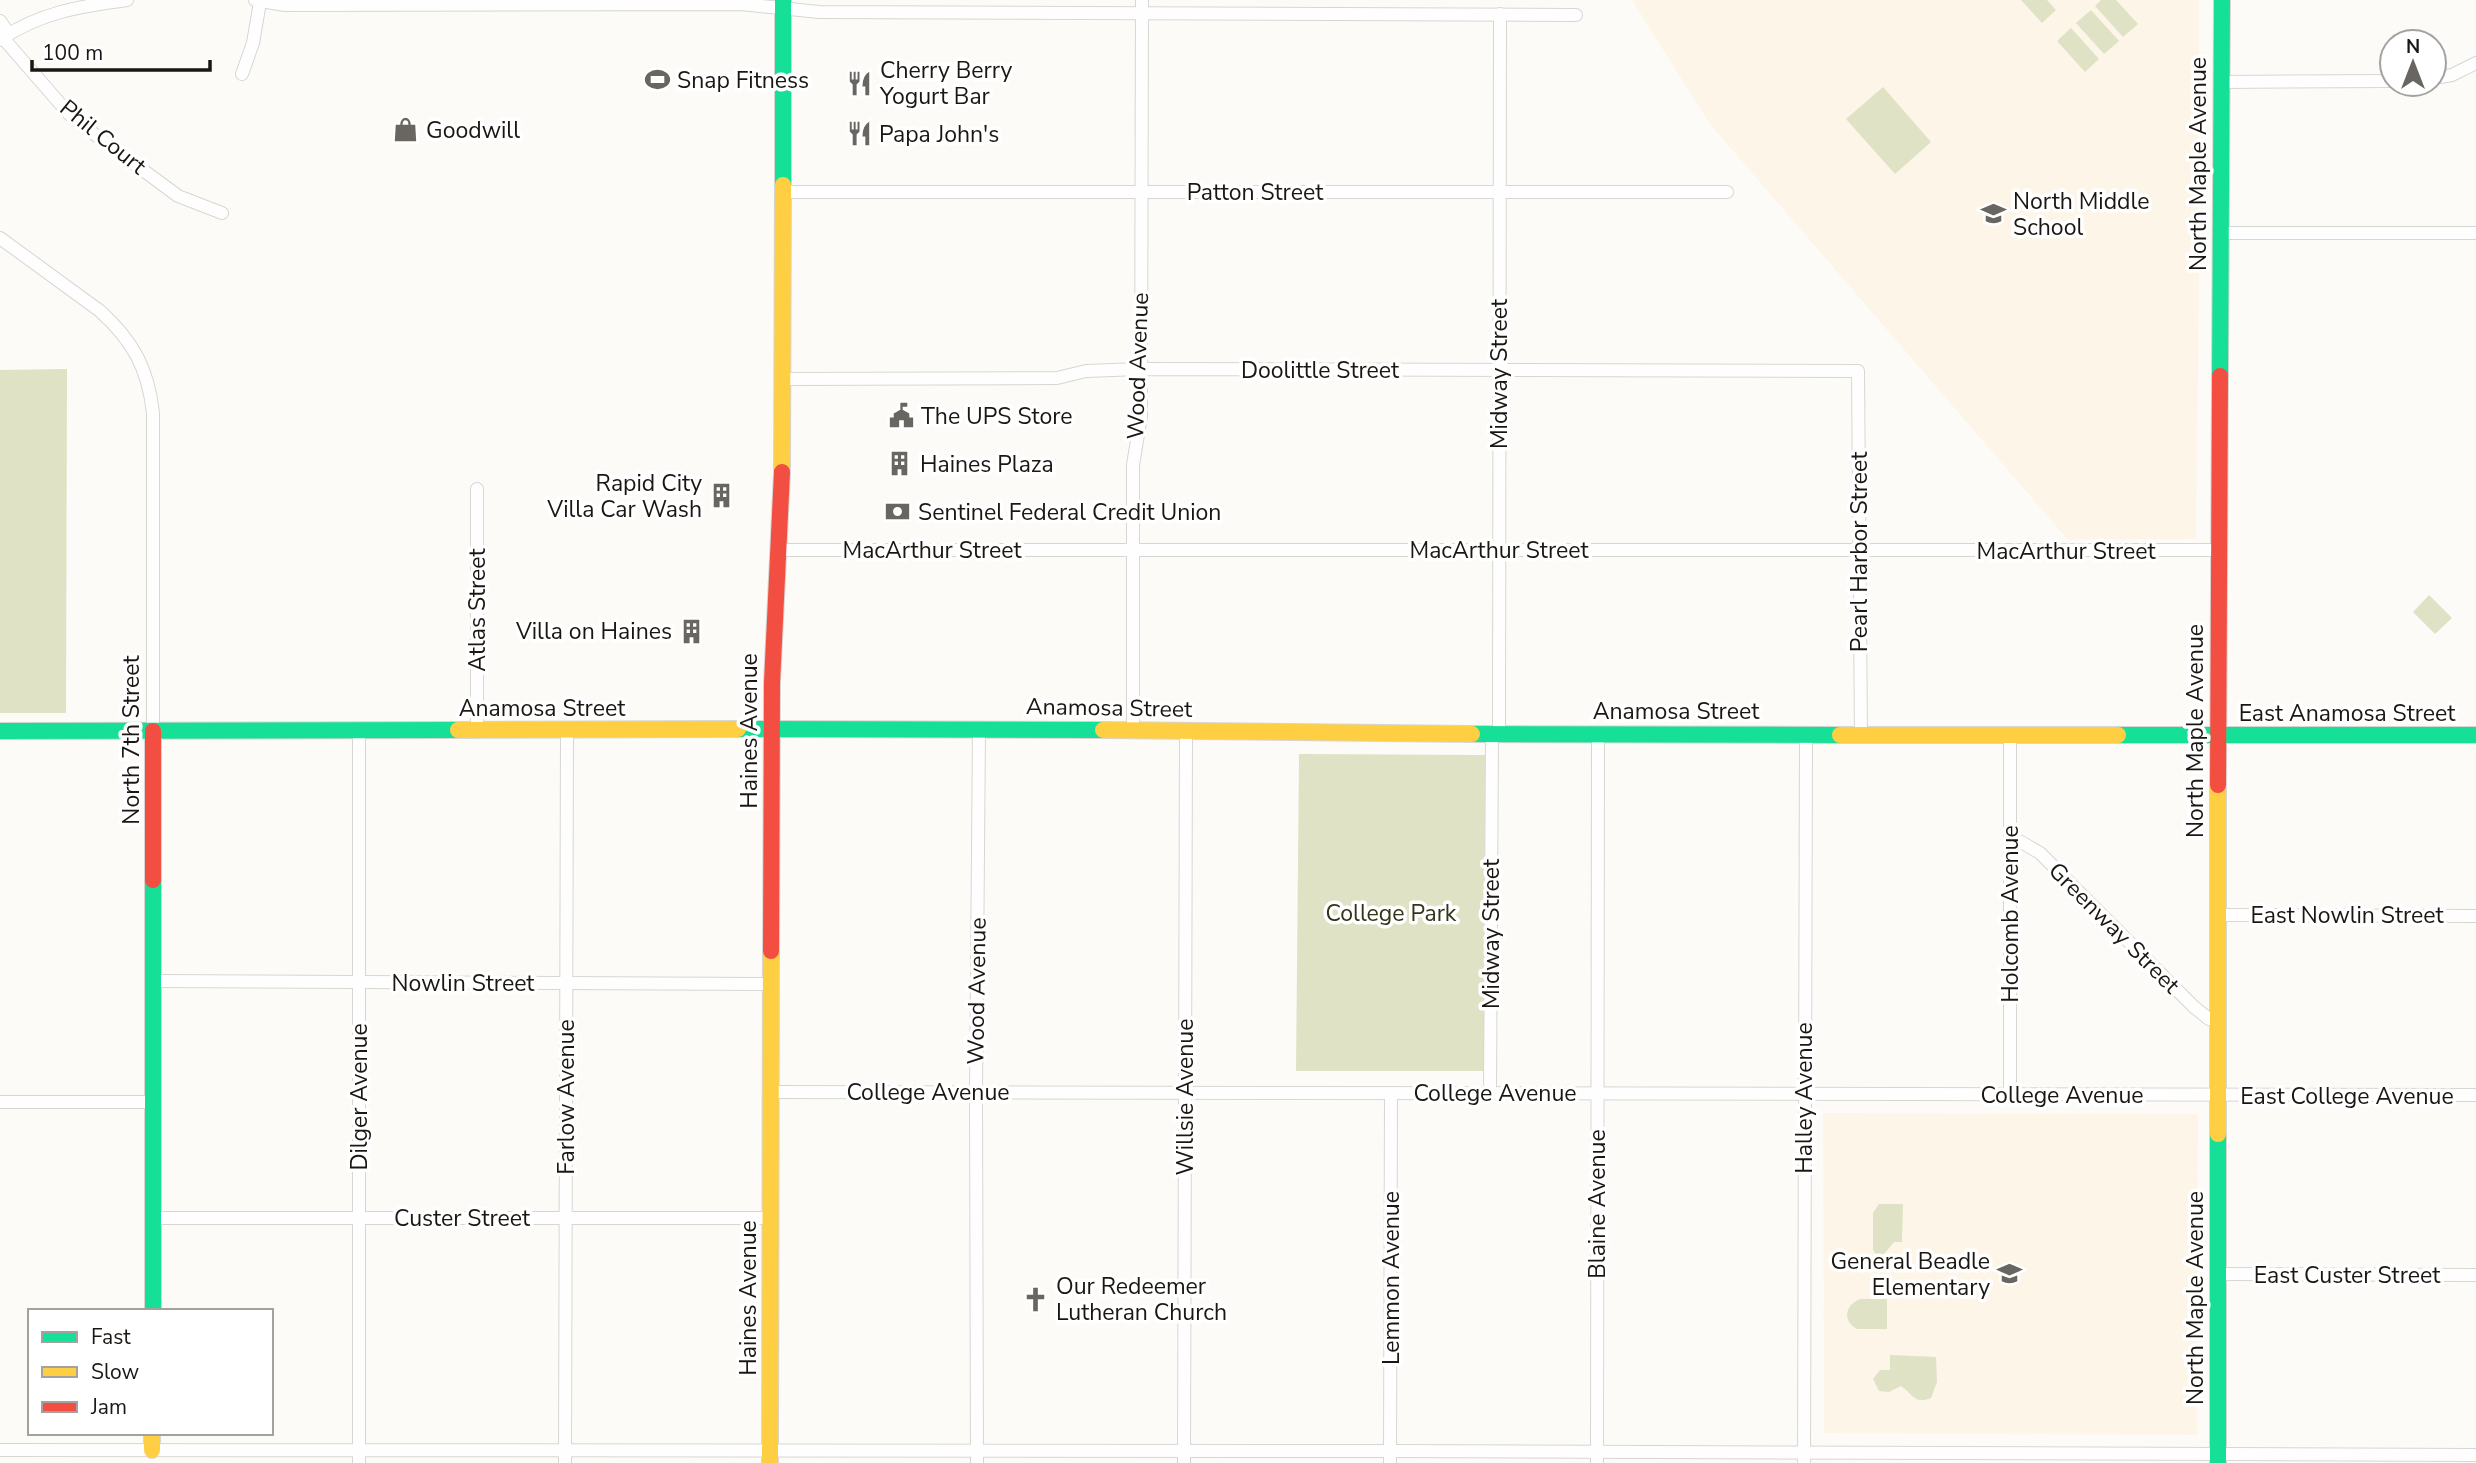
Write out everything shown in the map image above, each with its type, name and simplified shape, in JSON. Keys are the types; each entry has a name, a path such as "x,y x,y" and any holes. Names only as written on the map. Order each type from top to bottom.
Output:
{"main road":[{"name":"North Maple Avenue","path":"2218,1459 2217,915 2222,0"},
{"name":"Haines Avenue","path":"770,1457 771,730 772,648 783,470 783,4"},
{"name":"Anamosa Street","path":"0,731 979,729 2218,735"},
{"name":"North 7th Street","path":"153,731 153,1309"},
{"name":"East Anamosa Street","path":"2218,735 2476,736"},
{"path":"152,1435 152,1457"}],"street":[{"path":"4,37 59,11 127,0"},
{"path":"242,74 253,43 258,1 783,4 819,12 1142,6 1576,15"},
{"name":"Wood Avenue","path":"1133,731 1133,465 1141,416 1139,369 1142,6"},
{"name":"Midway Street","path":"1490,1092 1500,550 1500,14"},
{"name":"Phil Court","path":"0,21 4,37 69,114 178,196 222,213"},
{"path":"2448,76 2476,63"},
{"path":"2221,82 2378,81"},
{"name":"Patton Street","path":"783,192 1727,192"},
{"path":"2220,233 2476,233"},
{"name":"North 7th Street","path":"0,237 100,311 127,337 150,388 153,414 153,731"},
{"name":"Doolittle Street","path":"782,379 1057,378 1086,372 1139,369 1858,371"},
{"name":"Pearl Harbor Street","path":"1858,371 1861,734"},
{"name":"Atlas Street","path":"477,489 477,731"},
{"name":"MacArthur Street","path":"779,550 2219,550"},
{"name":"Wood Avenue","path":"977,1457 979,729"},
{"name":"Farlow Avenue","path":"565,1457 567,730"},
{"name":"Dilger Avenue","path":"359,732 359,1457"},
{"name":"Willsie Avenue","path":"1184,1457 1185,732"},
{"name":"Blaine Avenue","path":"1597,1458 1598,734"},
{"name":"Halley Avenue","path":"1804,1458 1806,734"},
{"name":"Holcomb Avenue","path":"2010,734 2010,1094"},
{"name":"Greenway Street","path":"2010,838 2040,853 2193,1007 2209,1019 2217,1021"},
{"name":"East Nowlin Street","path":"2217,915 2476,916"},
{"name":"Nowlin Street","path":"153,981 772,984"},
{"name":"College Avenue","path":"772,1092 2218,1096"},
{"name":"Lemmon Avenue","path":"1390,1457 1391,1093"},
{"name":"East College Avenue","path":"2218,1096 2476,1095"},
{"path":"0,1102 153,1102"},
{"name":"Custer Street","path":"153,1218 771,1218"},
{"name":"East Custer Street","path":"2218,1274 2476,1275"},
{"path":"0,1450 152,1457 2218,1459 2476,1455"}],"shaded area":[{"name":"North Middle School","path":"1632,0 2199,0 2196,539 2068,540 1709,123"},
{"name":"General Beadle Elementary","path":"1823,1113 2198,1114 2197,1435 1824,1433"}],"green space":[{"path":"2021,0 2047,0 2056,10 2042,23"},
{"path":"2101,0 2116,0 2138,24 2123,37 2095,6"},
{"path":"2091,10 2119,41 2104,54 2076,23"},
{"path":"2071,28 2099,59 2085,72 2057,41"},
{"path":"1883,87 1931,142 1895,174 1846,119"},
{"path":"67,369 66,713 0,713 0,370"},
{"path":"2429,595 2452,618 2435,634 2413,612"},
{"name":"College Park","path":"1299,754 1485,755 1484,1071 1296,1071"},
{"path":"1879,1204 1903,1204 1902,1242 1894,1242 1884,1254 1876,1254 1873,1250 1873,1213"},
{"path":"1860,1299 1887,1299 1887,1329 1857,1329 1852,1326 1847,1313 1851,1305"},
{"path":"1890,1355 1936,1357 1937,1382 1931,1398 1917,1399 1901,1386 1889,1392 1879,1391 1873,1379 1880,1370 1890,1370"}],"traffic: fast":[{"path":"783,0 783,185"},
{"path":"2220,376 2222,0"},
{"path":"738,729 1103,730"},
{"path":"0,731 458,730"},
{"path":"1472,734 1840,735"},
{"path":"2118,735 2476,735"},
{"path":"153,880 153,1309"},
{"path":"2218,1134 2218,1463"}],"traffic: slow":[{"path":"782,472 783,185"},
{"path":"458,730 738,729"},
{"path":"1103,730 1472,734"},
{"path":"1840,735 2118,735"},
{"path":"2218,785 2218,1134"},
{"path":"770,1463 771,951"},
{"path":"152,1435 152,1450"}],"traffic: jam":[{"path":"2218,785 2220,376"},
{"path":"771,951 772,683 782,472"},
{"path":"153,731 153,880"}],"place":[{"name":"Snap Fitness","path":"657,80"},
{"name":"Cherry Berry Yogurt Bar","path":"860,83"},
{"name":"Goodwill","path":"406,130"},
{"name":"Papa John's","path":"859,134"},
{"name":"North Middle School","path":"1993,214"},
{"name":"The UPS Store","path":"901,416"},
{"name":"Haines Plaza","path":"900,464"},
{"name":"Rapid City Villa Car Wash","path":"722,496"},
{"name":"Sentinel Federal Credit Union","path":"898,512"},
{"name":"Villa on Haines","path":"692,631"},
{"name":"General Beadle Elementary","path":"2010,1274"},
{"name":"Our Redeemer Lutheran Church","path":"1036,1299"}]}
